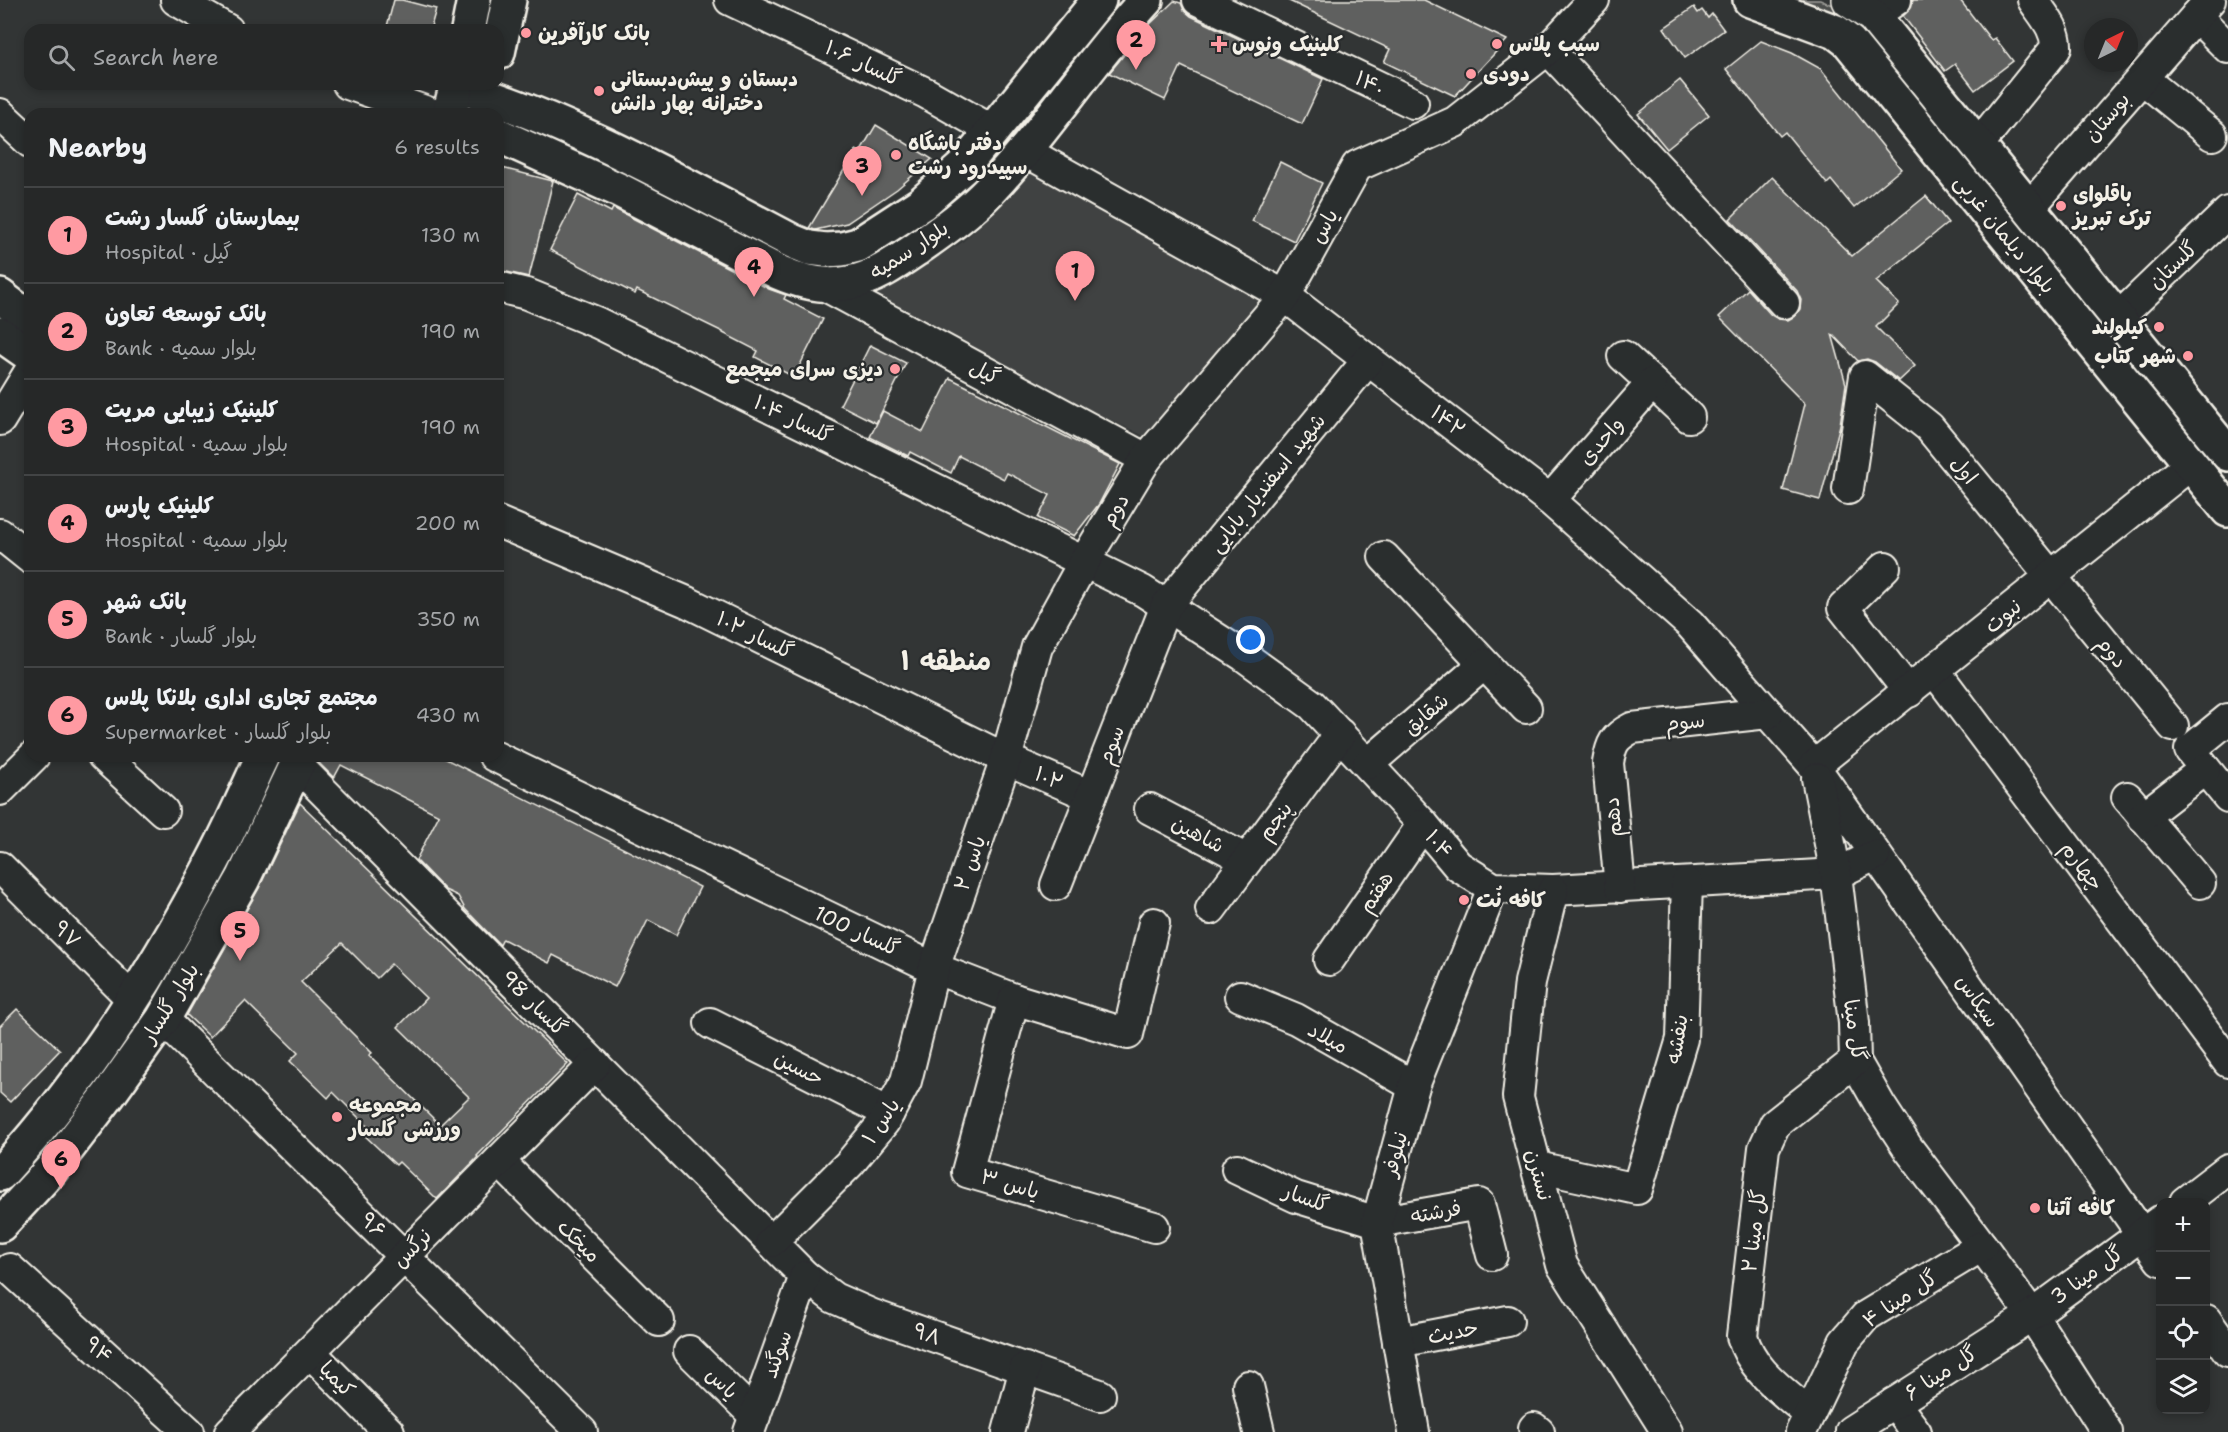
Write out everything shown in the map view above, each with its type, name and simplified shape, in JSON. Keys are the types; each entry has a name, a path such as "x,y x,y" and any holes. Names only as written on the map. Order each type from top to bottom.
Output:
{"main road":[{"path":"469,24 474,0"},
{"path":"504,24 509,0"},
{"name":"بلوار سمیه","path":"454,95 489,98 636,160 809,248 842,249 858,245 921,204 963,167 1099,0"},
{"name":"بلوار دیلمان غربی","path":"1750,0 1836,32 1849,42 2228,510"},
{"name":"بلوار دیلمان غربی","path":"1873,5 1978,145 2118,318 2224,443"},
{"name":"بلوار سمیه","path":"504,138 621,191 778,272 800,281 824,285 856,282 892,266 942,231 988,192 1023,150 1128,6"},
{"path":"993,131 1023,150"},
{"path":"0,296 24,314"},
{"path":"0,334 24,352"},
{"name":"بلوار گلسار","path":"4,1160 81,1075 133,1000 213,863 260,762"},
{"name":"بلوار گلسار","path":"0,1225 51,1170 163,1019 243,879 298,762"}],"street":[{"path":"176,0 218,24"},
{"name":"گلسار ۱۰۶","path":"730,0 926,93 993,131"},
{"name":"۱۴۰","path":"1198,0 1413,103"},
{"name":"یاس","path":"1146,459 1285,296 1357,166 1455,122 1548,49 1594,0"},
{"path":"1978,145 2056,48 2053,30 2033,0"},
{"path":"2203,8 2228,48"},
{"name":"بوستان","path":"2029,208 2203,8"},
{"path":"1548,49 1784,303"},
{"path":"2142,78 2212,135"},
{"path":"365,90 415,108"},
{"path":"0,114 24,136"},
{"name":"۱۴۲","path":"1023,150 1285,296 1550,500 1690,624 1814,766"},
{"name":"گلستان","path":"2118,318 2223,227"},
{"name":"گیل","path":"824,285 1146,459"},
{"name":"گلسار ۱۰۴","path":"504,288 527,294 597,323 1084,562"},
{"path":"1623,356 1689,417"},
{"name":"شهید اسفندیار بابایی","path":"1166,606 1368,360"},
{"name":"اول","path":"1848,489 1865,376 1929,427 2051,578"},
{"path":"0,420 24,381"},
{"name":"واحدی","path":"1550,500 1652,383"},
{"name":"دوم","path":"1006,759 1037,647 1084,562 1146,459"},
{"name":"نبوت","path":"1814,766 2191,464"},
{"name":"گلسار ۱۰۲","path":"504,525 687,602 1006,759"},
{"path":"0,534 24,553"},
{"path":"1384,557 1526,708"},
{"name":"۱۰۴","path":"1084,562 1143,591 1244,656 1312,705 1423,824 1458,866 1493,888"},
{"path":"1885,567 1843,608 1909,692"},
{"name":"دوم","path":"2051,578 2172,726"},
{"name":"سوم","path":"1056,885 1166,606"},
{"name":"شقایق","path":"1368,764 1484,664"},
{"name":"چهارم","path":"1935,671 2228,1062"},
{"name":"سوم","path":"1611,747 1619,734 1632,728 1768,713"},
{"path":"2228,719 2190,750 2228,797"},
{"name":"پنجم","path":"1211,909 1340,734"},
{"name":"دهم","path":"1611,747 1608,763 1620,887"},
{"name":"۱۰۲","path":"1006,759 1092,796"},
{"name":"یاس ۲","path":"934,968 1006,759"},
{"name":"گلسار 100","path":"504,761 934,968 1014,999 1128,1034 1154,923"},
{"path":"0,790 28,762"},
{"path":"110,762 163,811"},
{"name":"گلسار 98","path":"301,762 771,1242"},
{"name":"سیکاس","path":"1814,766 1875,855 2152,1228 2158,1252"},
{"name":"گل مینا","path":"1814,766 1836,874 1854,1023 1855,1061 1908,1148 2032,1315 2107,1432"},
{"path":"2200,884 2135,807 2205,769"},
{"name":"شاهین","path":"1150,809 1247,860"},
{"name":"هفتم","path":"1329,960 1423,824"},
{"path":"1493,888 1553,890 1836,874 1875,855"},
{"name":"۹۷","path":"0,867 133,1000"},
{"name":"بنفشه","path":"1537,1167 1637,1189 1682,1039 1687,884"},
{"name":"نیلوفر","path":"1414,1432 1377,1222 1413,1086 1493,888"},
{"name":"نسترن","path":"1553,890 1530,982 1518,1097 1562,1265 1667,1432"},
{"name":"یاس ۱","path":"771,1242 850,1163 884,1122 906,1081 934,968"},
{"name":"میلاد","path":"1240,996 1296,1019 1413,1086"},
{"name":"یاس ۳","path":"1014,999 967,1172 1154,1227"},
{"name":"۹۶","path":"163,1019 582,1432"},
{"name":"حسین","path":"710,1023 889,1113"},
{"name":"گل مینا ۲","path":"1805,1423 1756,1367 1746,1350 1742,1336 1764,1148 1775,1125 1855,1061"},
{"name":"نرگس","path":"230,1432 595,1064"},
{"name":"میخک","path":"499,1161 659,1321"},
{"name":"گلسار","path":"1237,1169 1296,1197 1377,1222"},
{"path":"2191,1198 2228,1169"},
{"name":"فرشته","path":"1377,1222 1479,1204 1492,1255"},
{"name":"گل مینا 3","path":"2032,1315 2152,1228"},
{"name":"۹۸","path":"771,1242 805,1276 834,1298 873,1315 1100,1395"},
{"name":"گل مینا ۴","path":"1805,1423 1844,1342 1866,1316 1983,1246"},
{"name":"۹۴","path":"9,1269 189,1432"},
{"name":"سوگند","path":"752,1424 805,1276"},
{"name":"گل مینا ۶","path":"1851,1431 2032,1315"},
{"name":"حدیث","path":"1398,1342 1508,1322"},
{"path":"2210,1327 2228,1351"},
{"name":"یاس","path":"689,1351 752,1424"},
{"name":"کیمیا","path":"310,1352 388,1432"},
{"path":"1008,1432 1025,1368"},
{"path":"1248,1386 1259,1432"},
{"path":"1894,1403 1917,1432"}],"shaded area":[{"path":"1026,165 1277,293 1152,440 884,309 878,294 961,243 995,212"}],"green space":[{"path":"1785,0 1820,0 1851,13 1962,149 1958,155"}],"building":[{"path":"394,0 436,9 432,24 388,24"},
{"path":"1287,0 1424,0 1507,40 1455,96 1384,62 1390,49"},
{"path":"1913,0 1960,0 1991,40 1995,38 2013,61 1975,90 1955,64 1945,71 1903,16 1911,8"},
{"path":"1174,1 1181,3 1184,10 1191,16 1323,79 1302,124 1181,66 1165,100 1109,73 1147,27"},
{"path":"1694,7 1698,13 1702,10 1708,18 1712,14 1724,30 1685,58 1664,28"},
{"path":"1761,41 1792,53 1821,69 1901,169 1854,208 1831,180 1827,184 1785,132 1780,136 1726,69"},
{"path":"1680,80 1709,115 1667,149 1638,114"},
{"path":"876,125 932,159 897,189 847,223 815,230 809,228 856,150 860,152"},
{"path":"1280,162 1322,183 1294,241 1252,221"},
{"path":"504,169 553,181 529,277 504,271"},
{"path":"1772,177 1852,256 1926,196 1948,223 1876,281 1899,304 1876,327 1915,366 1899,381 1875,362 1867,359 1858,361 1832,334 1846,384 1840,425 1820,500 1783,490 1805,404 1719,317 1748,289 1771,315 1778,319 1788,320 1800,309 1801,300 1797,291 1730,219"},
{"path":"578,195 611,212 613,208 769,289 786,295 784,299 823,319 794,377 755,357 758,351 723,332 637,290 635,294 550,250"},
{"path":"870,345 906,363 876,423 840,405"},
{"path":"950,378 1120,464 1099,504 1074,536 1038,518 1050,495 1007,473 1004,479 959,456 951,473 910,452 908,456 870,437 883,411 923,432"},
{"path":"318,762 452,762 700,887 676,935 648,920 615,987 553,955 549,963 503,939 500,945 465,909 458,896 445,890 416,860 439,815 341,765 334,778"},
{"path":"300,803 568,1064 437,1199 399,1162 396,1165 362,1133 368,1127 333,1092 328,1098 290,1061 298,1053 245,1001 210,1037 187,1015 259,888","holes":["342,943 377,978 391,964 426,998 398,1027 469,1097 440,1125 369,1055 372,1053 301,982"]},
{"path":"17,1009 60,1050 10,1102 0,1093 0,1026"}],"place":[{"name":"بانک کارآفرین","path":"526,33"},
{"name":"کلینیک ونوس","path":"1219,44"},
{"name":"سیب پلاس","path":"1497,44"},
{"name":"بانک توسعه تعاون","path":"1136,70"},
{"name":"دودی","path":"1471,74"},
{"name":"دبستان و پیش‌دبستانی دخترانه بهار دانش","path":"599,91"},
{"name":"دفتر باشگاه سپیدرود رشت","path":"896,155"},
{"name":"کلینیک زیبایی مریت","path":"862,196"},
{"name":"باقلوای ترک تبریز","path":"2061,206"},
{"name":"کلینیک پارس","path":"754,297"},
{"name":"بیمارستان گلسار رشت","path":"1075,301"},
{"name":"کیلولند","path":"2159,327"},
{"name":"شهر کتاب","path":"2188,356"},
{"name":"دیزی سرای میجمع","path":"895,369"},
{"name":"کافه نُت","path":"1464,900"},
{"name":"بانک شهر","path":"240,961"},
{"name":"مجموعه ورزشی گلسار","path":"337,1117"},
{"name":"مجتمع تجاری اداری بلانکا پلاس","path":"61,1189"},
{"name":"کافه آتنا","path":"2035,1208"}],"district":[{"name":"منطقه ۱","path":"946,661"}]}
